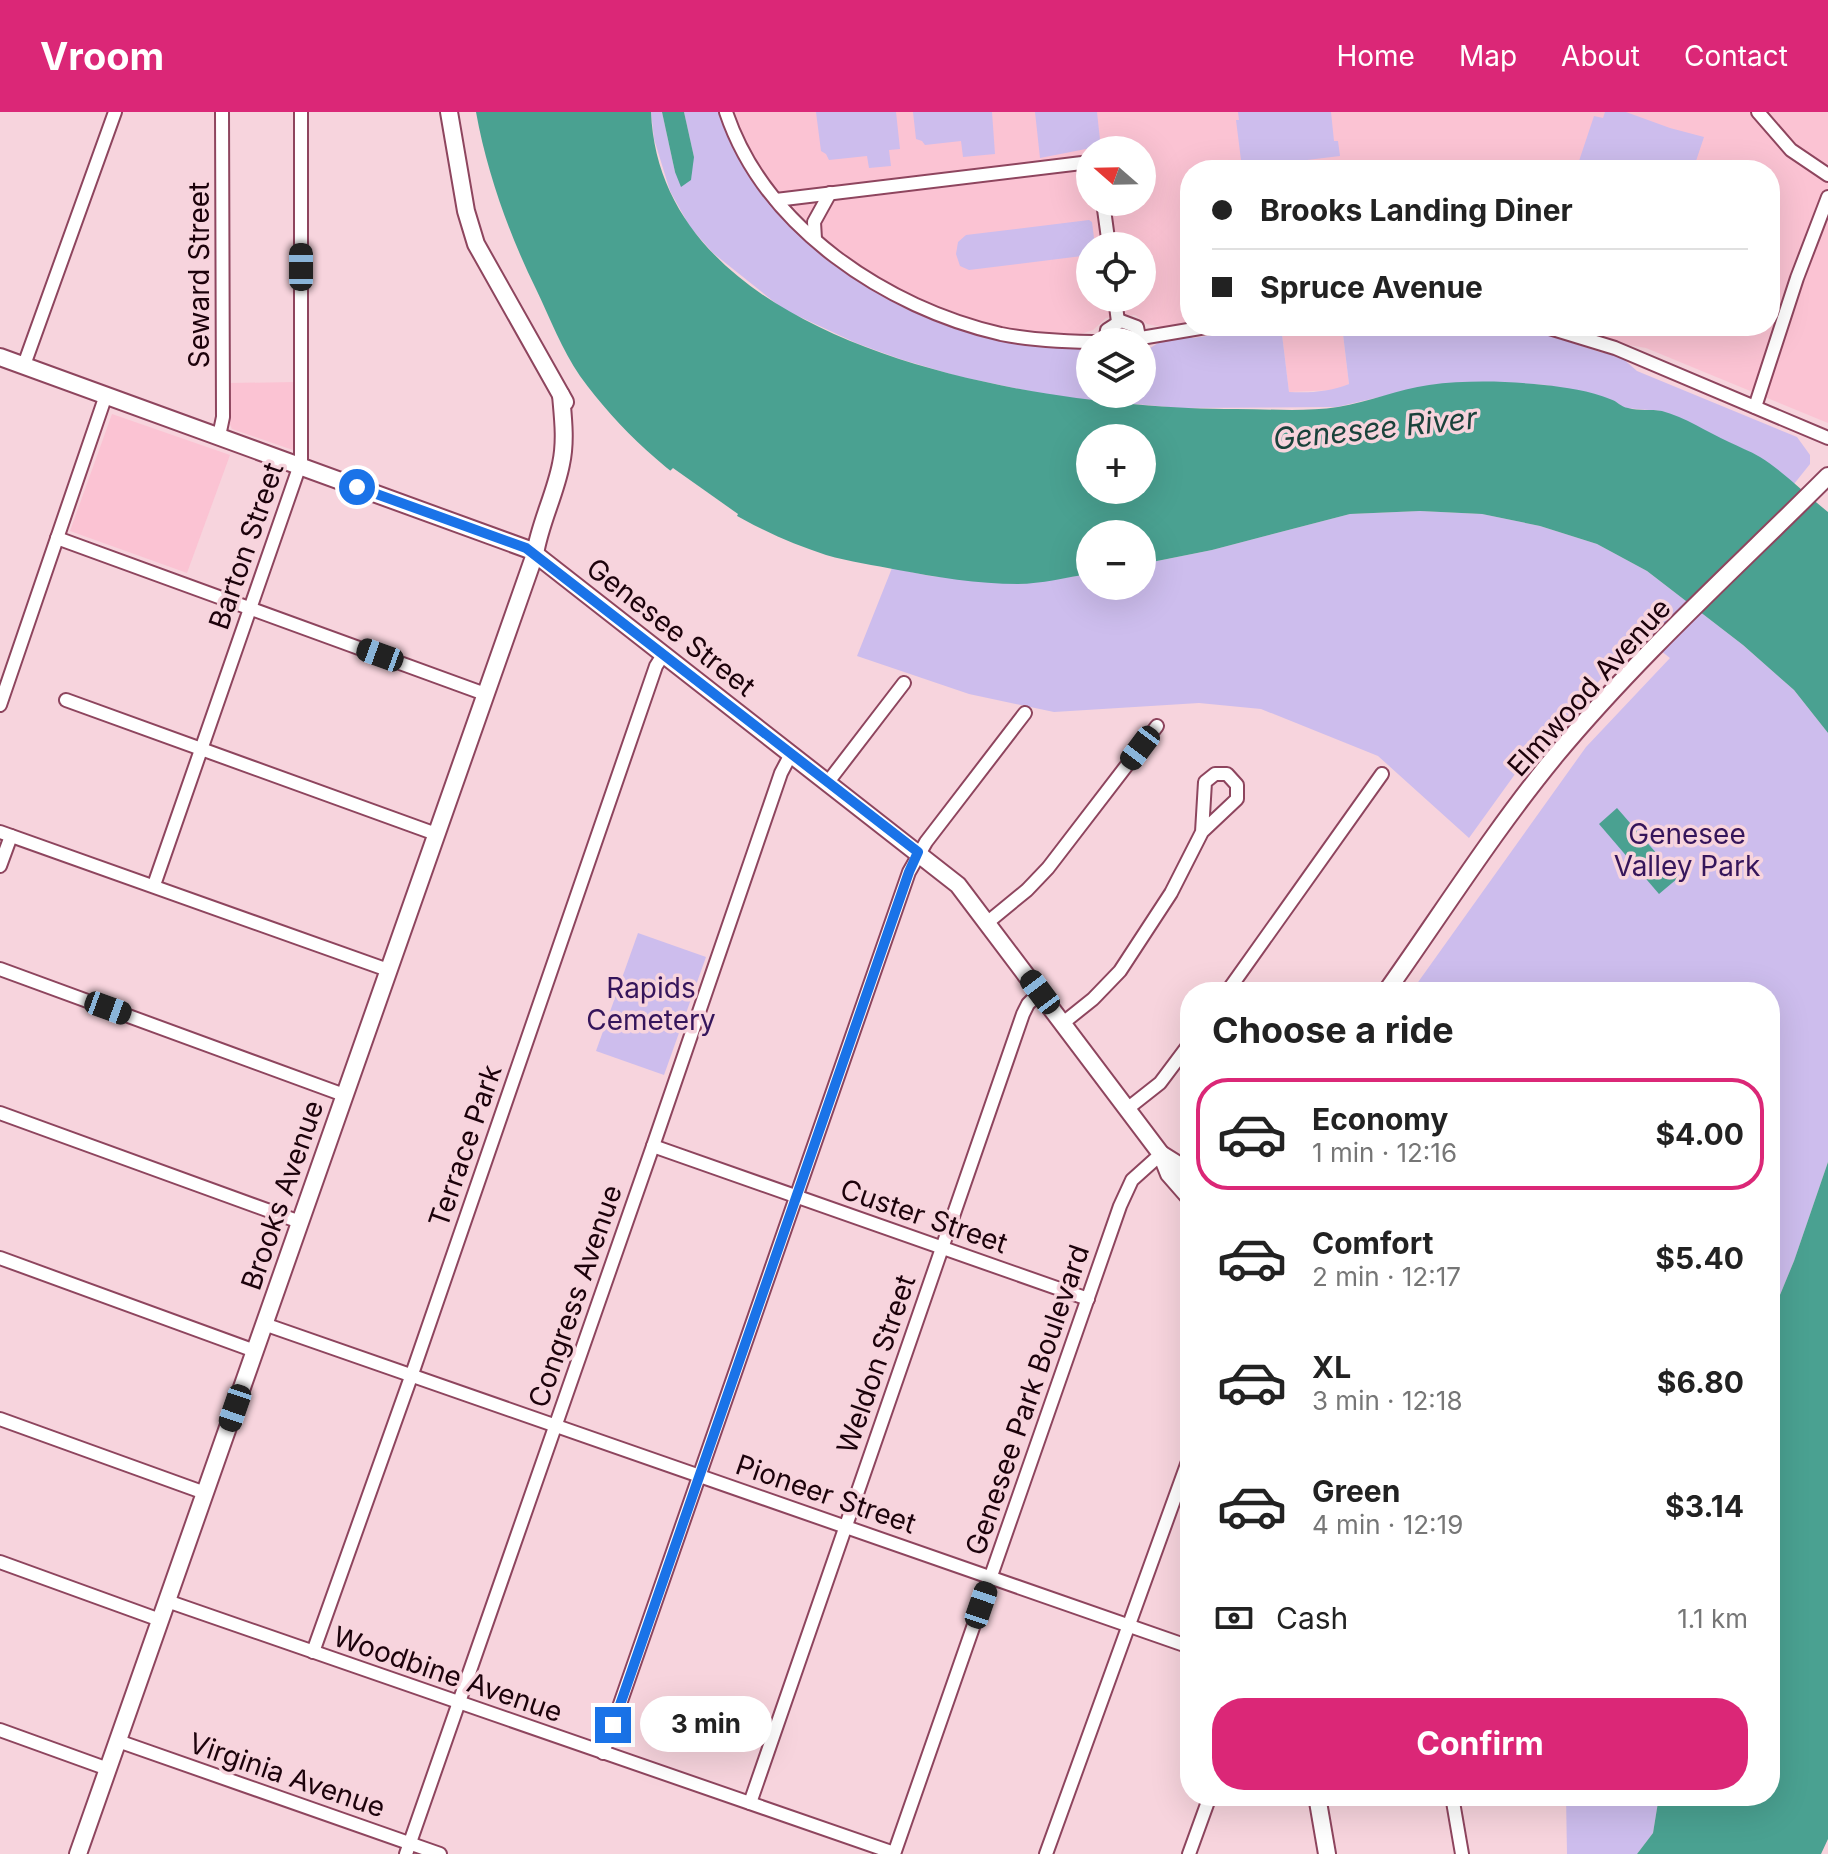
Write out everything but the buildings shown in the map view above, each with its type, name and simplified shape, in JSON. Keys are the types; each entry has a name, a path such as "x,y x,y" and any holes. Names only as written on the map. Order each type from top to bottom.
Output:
{"main road":[{"name":"Brooks Avenue","path":"78,1854 535,554 563,457 561,395 476,244 466,211 449,112"},
{"name":"Genesee Street","path":"0,357 523,547 535,554 958,885 1161,1154 1169,1174 1180,1187"},
{"name":"Elmwood Avenue","path":"1393,982 1547,766 1599,705 1828,476"},
{"name":"Genesee Street","path":"1161,1154 1180,1167"},
{"path":"1324,1806 1327,1854"}],"street":[{"path":"24,365 115,112"},
{"name":"Seward Street","path":"219,436 223,417 222,112"},
{"name":"Barton Street","path":"154,885 300,466 301,112"},
{"path":"726,112 743,151 776,200 815,239 882,287 957,321 1022,338 1076,341"},
{"path":"1758,112 1791,150 1828,175"},
{"path":"776,200 1076,164"},
{"path":"815,239 814,222 830,193"},
{"path":"1780,329 1828,197"},
{"path":"1117,312 1118,322"},
{"path":"1110,328 1118,322 1132,323 1134,328"},
{"path":"1156,337 1180,332"},
{"path":"1576,336 1615,348 1828,438"},
{"path":"1755,407 1778,336"},
{"path":"0,705 106,395"},
{"path":"57,538 485,694"},
{"name":"Terrace Park","path":"313,1652 656,666 663,655"},
{"path":"828,782 904,683"},
{"path":"66,700 436,834"},
{"path":"603,1753 909,872 918,852 1025,713"},
{"path":"988,922 1048,868 1157,726"},
{"name":"Congress Avenue","path":"408,1849 781,773 791,754"},
{"path":"1063,1023 1102,990 1128,960 1177,882 1202,832 1237,799 1237,785 1227,774 1215,774 1204,785 1202,832"},
{"path":"1234,982 1382,774"},
{"path":"0,866 6,834 388,970"},
{"path":"0,969 344,1095"},
{"name":"Weldon Street","path":"750,1803 1023,1014 1040,992"},
{"path":"1127,1109 1160,1083 1180,1056"},
{"path":"0,1113 300,1222"},
{"name":"Custer Street","path":"653,1146 1088,1299"},
{"name":"Genesee Park Boulevard","path":"894,1854 1127,1189 1139,1173 1161,1154"},
{"path":"0,1258 255,1351"},
{"name":"Pioneer Street","path":"264,1324 1180,1643"},
{"path":"0,1419 205,1493"},
{"path":"1046,1854 1180,1484"},
{"path":"0,1562 160,1620"},
{"name":"Woodbine Avenue","path":"167,1601 894,1854"},
{"path":"0,1730 108,1769"},
{"name":"Virginia Avenue","path":"118,1741 408,1849 440,1854"},
{"path":"1189,1854 1206,1806"},
{"path":"1454,1806 1462,1854"}],"shaded area":[{"path":"732,112 1828,112 1828,423 1646,348 1597,336 1780,336 1780,160 1180,160 1180,324 1161,327 1147,324 1135,315 1106,318 1095,328 1076,328 1075,336 986,325 897,289 857,265 820,235 775,188 751,154"},
{"path":"1282,336 1343,336 1349,384 1335,390 1289,392"},
{"path":"296,382 293,450 232,429 229,422 229,383"},
{"path":"112,414 230,455 187,573 70,531"}],"green space":[{"path":"651,112 662,112 675,172 694,157 684,112 719,112 753,178 852,275 884,296 918,311 1020,343 1076,348 1076,399 957,376 900,359 856,343 783,309 713,253 690,227 670,191 654,139"},
{"path":"816,112 896,112 900,149 889,150 891,166 869,168 867,156 829,160 821,151"},
{"path":"913,112 992,112 995,154 963,157 961,141 925,145 916,139"},
{"path":"1035,112 1097,112 1100,136 1076,136 1076,151 1040,158"},
{"path":"1238,112 1331,112 1334,141 1338,141 1340,156 1307,160 1241,160 1236,120 1239,120"},
{"path":"1605,112 1626,112 1704,137 1696,160 1579,160 1594,116 1603,118"},
{"path":"1089,220 1093,232 1076,232 1076,257 969,270 960,266 956,254 958,242 966,235"},
{"path":"1184,336 1282,336 1289,392 1304,392 1349,384 1343,336 1551,336 1620,356 1637,371 1797,437 1810,455 1810,464 1794,484 1758,456 1661,411 1625,408 1610,399 1546,385 1488,382 1431,385 1337,407 1156,406 1156,344 1163,340"},
{"name":"Genesee Valley Park","path":"1420,511 1482,514 1540,526 1597,544 1647,571 1743,645 1794,690 1828,733 1828,1162 1780,1295 1780,982 1418,982 1586,747 1670,658 1643,637 1518,770 1469,838 1378,756 1261,709 1199,703 1054,712 969,694 857,656 892,568 930,576 1020,584 1076,576 1076,600 1156,600 1156,561 1350,514"},
{"name":"Rapids Cemetery","path":"638,933 706,957 664,1075 596,1051"},
{"path":"1566,1806 1657,1806 1653,1833 1637,1854 1567,1854"}],"water":[{"name":"Genesee River","path":"476,112 651,112 671,195 721,261 792,313 878,352 972,379 1076,398 1076,408 1156,406 1313,409 1338,407 1429,385 1472,382 1577,390 1603,396 1626,407 1662,411 1679,417 1760,457 1828,512 1828,733 1794,690 1743,645 1647,571 1597,544 1540,526 1482,514 1420,511 1350,514 1156,561 1156,520 1076,520 1076,576 1027,584 912,573 826,555 790,542 721,507 689,485 630,435 604,406 580,376 562,345 517,247 493,180"},
{"path":"662,112 684,112 694,157 691,180 681,187 675,172"},
{"path":"1617,808 1678,878 1659,894 1599,824"},
{"path":"1828,1162 1828,1839 1821,1854 1637,1854 1653,1833 1657,1806 1780,1806 1780,1295"}],"pier":[{"path":"673,468 738,514 735,520 668,473"}],"route":[{"path":"357,487 526,548 918,852 613,1725"}]}
